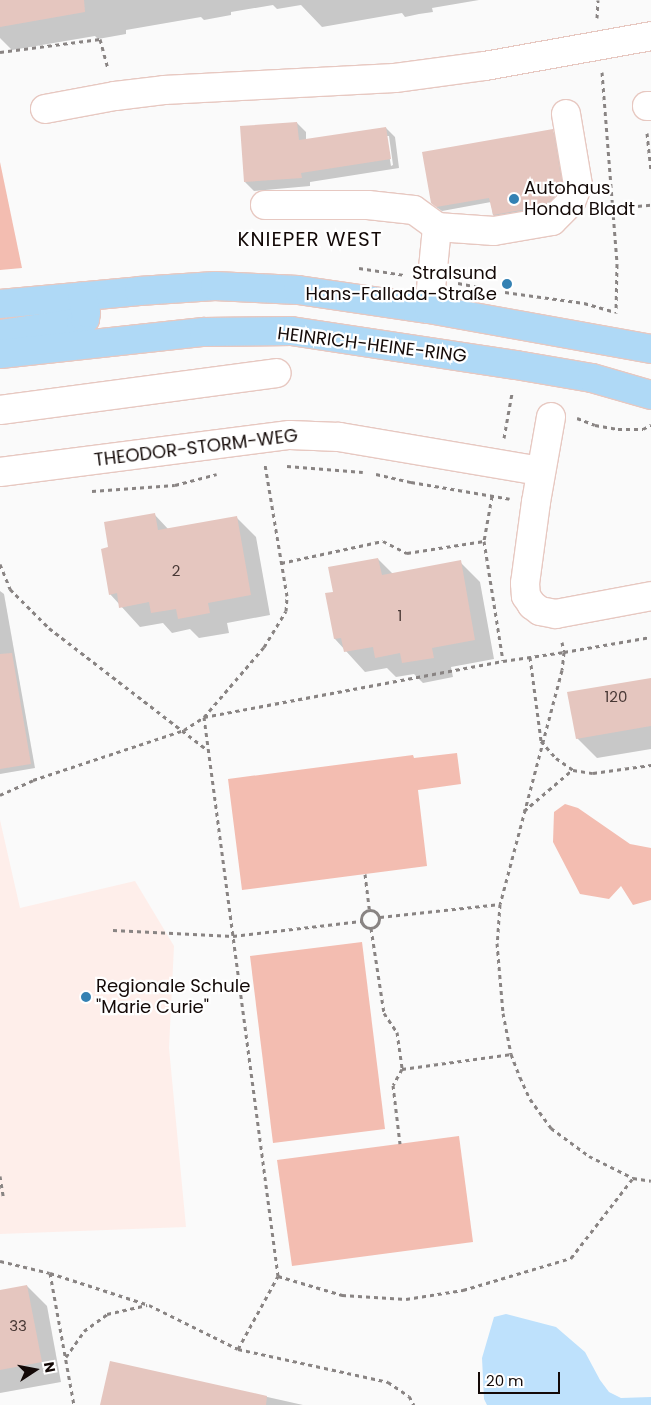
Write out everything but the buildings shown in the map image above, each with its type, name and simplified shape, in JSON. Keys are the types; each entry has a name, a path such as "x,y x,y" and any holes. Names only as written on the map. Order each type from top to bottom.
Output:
{"main road":[{"path":"0,304 215,286 298,290 429,309 651,349"},
{"path":"0,334 81,322 85,319 86,313 82,296"},
{"path":"0,315 38,301"},
{"name":"HEINRICH-HEINE-RING","path":"0,354 204,332 291,331 592,378 651,395"}],"street":[{"path":"45,108 164,90 395,78 485,66 651,36"},
{"path":"265,205 368,205 414,210 437,227 494,232 552,221 571,202 578,184 566,114"},
{"path":"429,309 437,227"},
{"path":"0,410 277,373"},
{"path":"551,417 540,472 525,583 526,596 532,605 540,611 556,614 651,596"},
{"name":"THEODOR-STORM-WEG","path":"0,472 290,435 339,437 540,472"}],"path":[{"path":"0,52 100,39 115,96"},
{"path":"599,45 614,208 617,264 616,313"},
{"path":"649,106 647,147 651,170"},
{"path":"614,208 651,205"},
{"path":"256,465 274,465"},
{"path":"0,795 33,780 184,730 204,717 264,647 286,611 287,596 265,465"},
{"path":"283,465 371,472 492,496"},
{"path":"84,492 175,485 194,482 219,473"},
{"path":"281,563 383,541 407,553 484,541 503,661"},
{"path":"0,564 10,589 49,628 210,751"},
{"path":"204,717 503,661 651,637"},
{"path":"564,652 562,670 541,741 500,904 497,943 498,978 511,1054 530,1099 551,1128 589,1156 633,1178 651,1181"},
{"path":"530,657 541,741 556,758 573,770 602,772 651,765"},
{"path":"204,717 278,1276 238,1349"},
{"path":"523,811 573,770"},
{"path":"365,874 369,909"},
{"path":"380,917 500,904"},
{"path":"361,921 364,911 369,909 374,910 380,917"},
{"path":"361,921 367,928 371,928 376,926 380,917"},
{"path":"113,930 233,936 361,921"},
{"path":"371,928 384,1013 397,1032 402,1069 393,1085 400,1144"},
{"path":"402,1069 511,1054"},
{"path":"0,1176 4,1196"},
{"path":"278,1276 342,1295 406,1298 463,1290 571,1258 633,1178"},
{"path":"0,1261 50,1274 149,1305 238,1349 388,1382 408,1396 414,1405"},
{"path":"50,1274 74,1405"},
{"path":"65,1357 84,1331 107,1314 149,1305"}],"shaded area":[{"path":"0,162 22,268 0,270"},
{"path":"457,753 461,784 418,790 427,866 242,890 228,779 413,755 414,758"},
{"path":"565,804 578,808 630,844 651,848 651,900 633,905 621,886 609,899 580,894 553,842 554,812"},
{"name":"Regionale Schule \"Marie Curie\"","path":"0,820 20,908 135,881 174,946 169,1048 186,1227 0,1234"},
{"path":"362,942 385,1129 273,1143 250,956"},
{"path":"459,1136 473,1242 292,1266 277,1160"}],"water":[{"path":"506,1314 556,1327 585,1352 600,1380 609,1392 621,1398 651,1397 651,1405 487,1405 484,1399 482,1358 494,1317"}],"place":[{"name":"Autohaus Honda Bladt","path":"514,199"},
{"name":"Stralsund Hans-Fallada-Straße","path":"507,284"},
{"name":"Regionale Schule \"Marie Curie\"","path":"86,997"}],"district":[{"name":"KNIEPER WEST","path":"310,239"}]}
